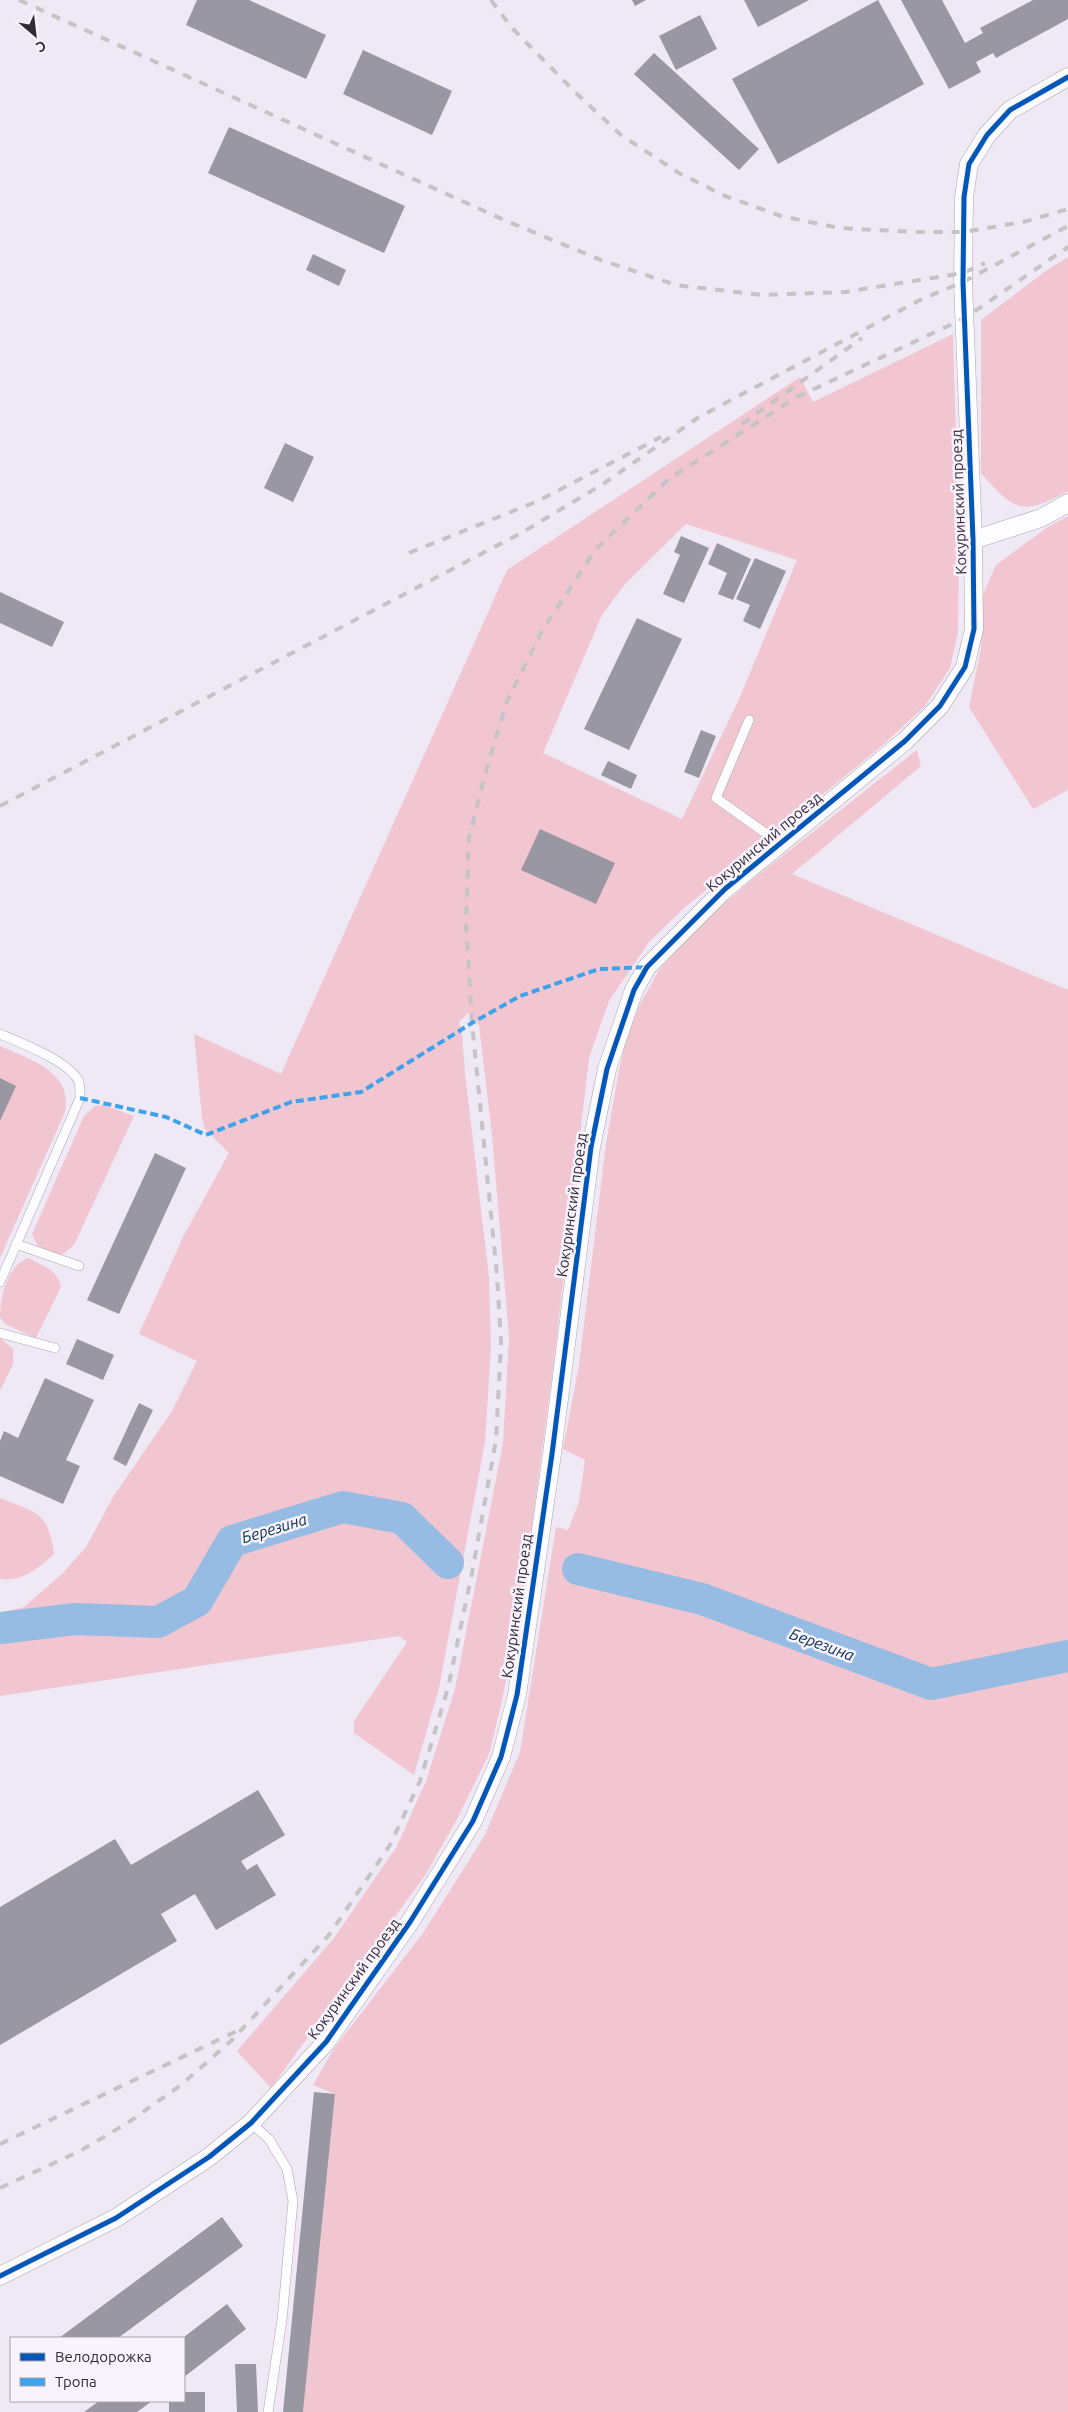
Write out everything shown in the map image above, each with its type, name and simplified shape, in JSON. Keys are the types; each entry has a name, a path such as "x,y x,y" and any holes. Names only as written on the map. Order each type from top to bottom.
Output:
{"street":[{"name":"Кокуринский проезд","path":"0,2276 116,2218 209,2157 250,2123 326,2042 410,1922 473,1821 501,1757 517,1695 552,1454 591,1146 607,1069 634,990 647,967 725,889 904,741 940,706 965,667 974,630 973,540 963,282 964,197 969,164 987,136 1010,110 1068,77"},
{"name":"Кокуринский проезд","path":"973,540 1041,518 1068,503"}],"lane":[{"path":"749,720 716,798 764,832 776,846"},
{"path":"0,1034 42,1052 68,1070 79,1082 80,1098 0,1282"},
{"path":"16,1244 79,1266"},
{"path":"0,1333 55,1348"},
{"path":"250,2123 270,2139 287,2169 293,2201 282,2320 268,2412"}],"shaded area":[{"path":"1068,257 1068,491 1040,504 1029,507 1020,506 1002,496 981,473 981,320 1047,270"},
{"path":"953,334 959,543 958,632 950,668 925,706 884,744 683,909 649,942 609,1001 589,1058 553,1368 521,1607 489,1754 457,1819 426,1874 271,2088 237,2051 334,1938 397,1846 426,1781 455,1689 503,1443 509,1338 492,1135 479,1025 468,1013 459,1022 462,1033 489,1277 491,1346 485,1442 439,1688 414,1775 354,1733 354,1721 407,1642 399,1636 0,1696 0,1613 24,1607 63,1573 86,1547 113,1497 172,1411 197,1361 139,1334 183,1237 229,1153 205,1129 202,1118 194,1034 281,1074 507,570 800,377 813,402","holes":["686,524 797,560 740,697 682,819 543,753 602,615 625,584"]},
{"path":"1068,516 1068,790 1033,809 969,707 981,648 983,594 996,565 1046,528"},
{"path":"917,750 921,766 792,874 1068,990 1068,2412 303,2412 335,2094 313,2085 333,2050 423,1933 485,1835 520,1752 556,1527 568,1530 579,1502 585,1460 563,1449 579,1365 606,1144 624,1047 639,1006 659,970 699,925 748,883"},
{"path":"0,1046 47,1069 62,1086 66,1098 65,1112 0,1258"},
{"path":"104,1105 134,1116 74,1245 60,1256 38,1246 32,1234 84,1116 95,1106"},
{"path":"28,1258 53,1272 61,1287 36,1338 5,1324 0,1317 1,1300 6,1283 15,1268"},
{"path":"0,1338 13,1349 13,1364 0,1391"},
{"path":"0,1498 32,1511 44,1521 48,1529 54,1554 30,1573 16,1578 0,1579"}],"building":[{"path":"197,0 249,0 326,35 306,79 186,25"},
{"path":"632,0 646,0 635,6"},
{"path":"744,0 809,0 758,27"},
{"path":"878,0 924,84 778,164 732,79"},
{"path":"901,0 942,0 965,43 983,33 980,28 1033,0 1068,0 1068,19 996,58 993,53 976,62 981,72 949,89"},
{"path":"700,15 717,49 676,70 659,36"},
{"path":"363,50 452,91 432,135 343,94"},
{"path":"654,53 759,149 739,170 634,74"},
{"path":"229,127 405,206 384,253 208,173"},
{"path":"313,254 346,270 339,286 306,270"},
{"path":"285,443 314,457 293,502 264,488"},
{"path":"681,536 709,548 684,603 663,594 680,555 674,552"},
{"path":"717,543 751,559 733,600 718,594 727,573 708,564"},
{"path":"755,558 786,571 760,629 743,621 750,605 736,599"},
{"path":"0,592 64,622 52,647 0,623"},
{"path":"637,618 682,639 629,750 584,729"},
{"path":"701,730 716,736 699,778 684,772"},
{"path":"608,761 637,775 631,789 601,775"},
{"path":"540,829 615,863 596,904 521,870"},
{"path":"0,1078 16,1086 0,1121"},
{"path":"155,1153 186,1168 119,1314 87,1300"},
{"path":"77,1339 114,1355 103,1380 66,1364"},
{"path":"45,1378 94,1400 66,1460 80,1466 63,1504 0,1476 0,1441 4,1431 18,1438"},
{"path":"139,1403 153,1410 126,1466 113,1459"},
{"path":"258,1790 285,1835 241,1861 247,1870 257,1864 276,1895 216,1930 195,1894 161,1914 177,1941 0,2045 0,1907 115,1839 131,1865"},
{"path":"314,2092 335,2094 303,2412 283,2412"},
{"path":"222,2217 243,2246 119,2337 60,2337"},
{"path":"227,2304 246,2329 185,2376 184,2337"},
{"path":"235,2364 256,2364 258,2412 237,2412"},
{"path":"185,2392 205,2392 205,2412 169,2412 169,2402 185,2402"},
{"path":"98,2402 151,2402 137,2412 84,2412"}],"waterway":[{"name":"Березина","path":"0,1628 75,1619 158,1622 197,1601 232,1541 343,1507 402,1518 448,1563"},
{"name":"Березина","path":"578,1569 702,1599 931,1684 1068,1656"}],"railway":[{"path":"19,0 504,220 601,260 676,285 762,295 845,292 963,273 985,263"},
{"path":"491,0 512,28 575,92 621,135 679,173 725,196 781,216 839,228 915,232 964,232 1023,222 1068,209"},
{"path":"0,806 523,532 603,484 699,417 920,300 963,282 1068,226"},
{"path":"0,2188 80,2151 126,2124 181,2085 232,2040 329,1935 390,1845 420,1781 448,1688 472,1573 496,1440 501,1343 497,1275 472,1023 466,923 469,838 486,771 507,701 542,631 595,550 670,478 797,397 965,318 1068,247"},
{"path":"742,424 862,338"},
{"path":"409,553 538,501 661,437"},
{"path":"0,2144 239,2030"}],"marked path":[{"path":"80,1098 166,1117 206,1135 291,1102 361,1092 472,1023 520,996 599,969 647,967"}],"cycle path":[{"path":"0,2276 116,2218 209,2157 251,2123 326,2042 410,1922 473,1821 501,1757 517,1695 552,1454 591,1147 607,1069 634,990 647,967 725,889 905,741 940,706 965,667 974,629 973,540 963,282 964,197 969,164 987,135 1010,110 1068,77"}]}
